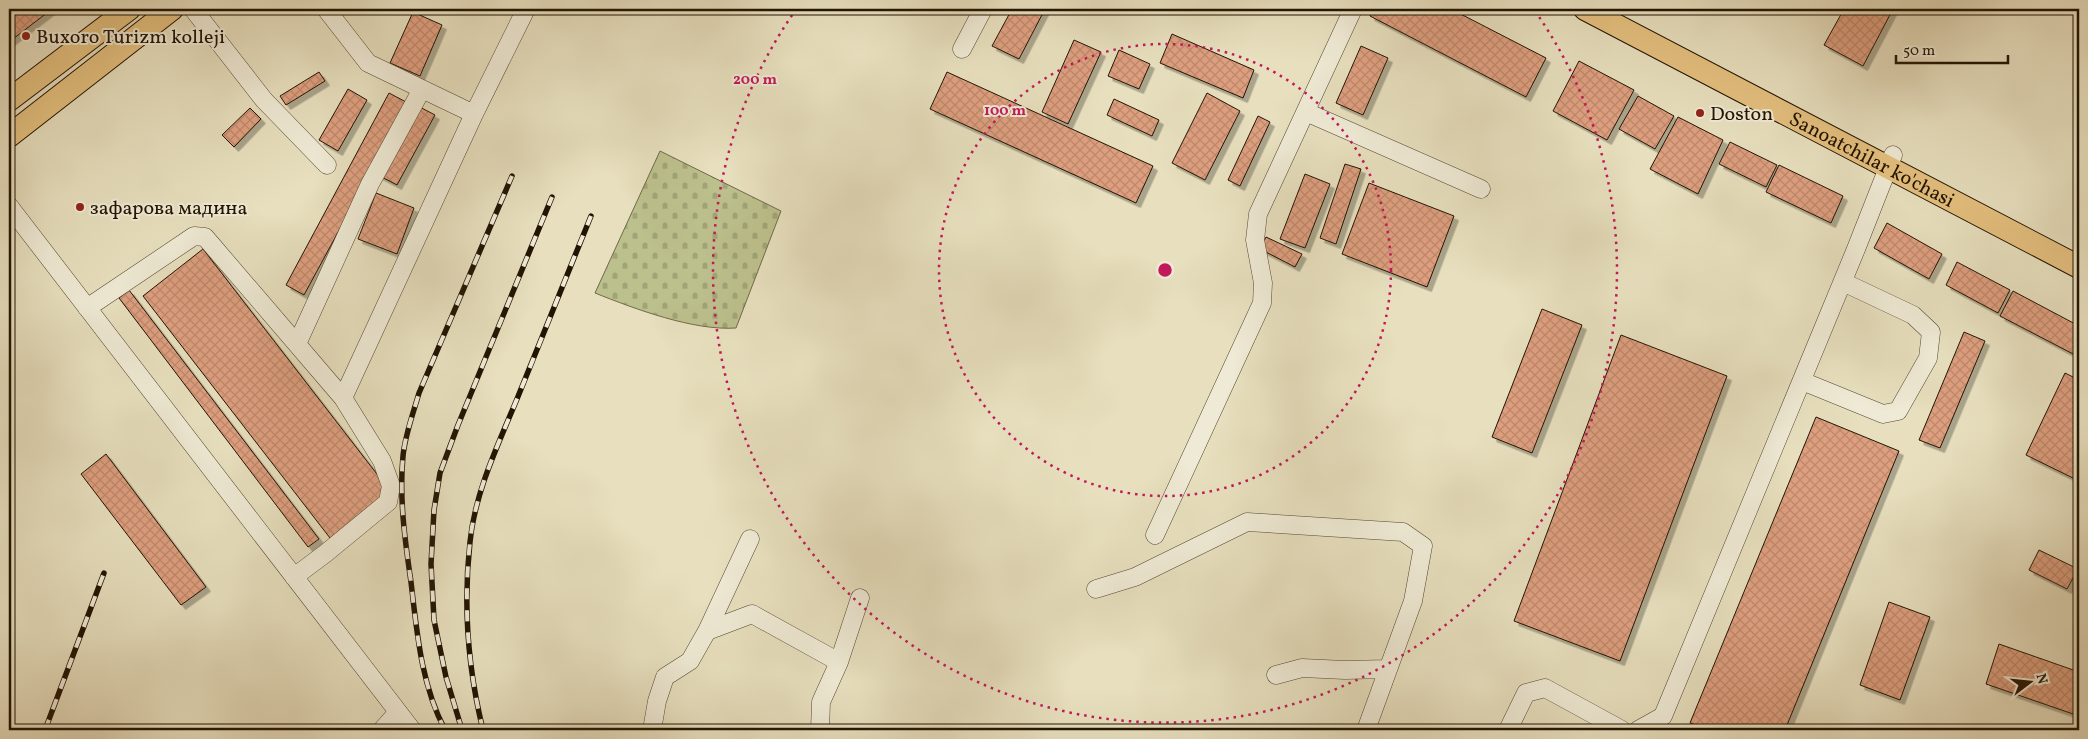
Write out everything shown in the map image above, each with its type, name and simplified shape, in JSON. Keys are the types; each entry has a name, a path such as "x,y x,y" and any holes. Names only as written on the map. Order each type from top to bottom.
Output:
{"main road":[{"path":"9,100 129,9"},
{"path":"9,136 172,9"},
{"name":"Sanoatchilar ko'chasi","path":"1585,9 1890,161 2079,252"},
{"name":"Sanoatchilar ko'chasi","path":"1613,9 2079,266"}],"street":[{"path":"193,9 264,100 327,165"},
{"path":"326,9 368,62 474,114"},
{"path":"343,398 474,114 526,9"},
{"path":"962,49 984,9"},
{"path":"1155,535 1262,303 1263,283 1256,240 1258,214 1353,9"},
{"path":"297,344 370,184 422,89"},
{"path":"1306,112 1481,190"},
{"path":"1638,730 1663,716 1843,282 1890,161"},
{"path":"9,206 412,730"},
{"path":"87,308 194,236 205,236 343,398 382,461 391,486 388,502 294,577"},
{"path":"1802,380 1883,414 1898,411 1928,358 1931,332 1913,315 1843,282"},
{"path":"1096,589 1135,577 1247,522 1403,532 1423,546 1413,601 1366,730"},
{"path":"652,730 657,701 665,677 690,661 707,631 750,538"},
{"path":"820,730 821,702 838,662 860,598"},
{"path":"707,631 752,614 838,662"},
{"path":"1276,675 1302,668 1388,669"},
{"path":"1508,730 1526,694 1545,688 1622,730"},
{"path":"382,730 398,712"}],"green space":[{"path":"660,151 781,211 736,328 702,326 665,318 595,293"}],"building":[{"path":"9,9 52,9 9,42"},
{"path":"1012,9 1045,9 1019,59 992,46"},
{"path":"1374,9 1451,9 1546,58 1526,97 1370,16"},
{"path":"1844,9 1893,9 1863,66 1824,45"},
{"path":"413,12 442,25 420,76 390,63"},
{"path":"1172,34 1254,70 1243,98 1160,63"},
{"path":"1074,40 1101,52 1068,124 1042,112"},
{"path":"1361,46 1388,58 1363,115 1336,103"},
{"path":"1119,50 1150,64 1139,89 1108,76"},
{"path":"1579,61 1634,90 1607,140 1553,111"},
{"path":"319,72 325,81 286,105 280,96"},
{"path":"947,72 1153,166 1136,203 930,109"},
{"path":"348,89 367,100 338,151 319,140"},
{"path":"389,93 408,103 304,295 286,285"},
{"path":"1207,93 1240,111 1205,180 1172,163"},
{"path":"1638,96 1674,116 1655,149 1619,129"},
{"path":"1114,99 1159,120 1152,136 1107,115"},
{"path":"416,105 435,115 397,185 378,175"},
{"path":"250,108 261,119 234,147 222,135"},
{"path":"1258,116 1270,122 1240,186 1228,180"},
{"path":"1678,117 1723,140 1698,194 1650,169"},
{"path":"1730,142 1777,165 1766,187 1719,164"},
{"path":"1345,164 1361,169 1336,244 1320,238"},
{"path":"1779,165 1843,196 1831,223 1766,192"},
{"path":"1305,174 1330,184 1305,248 1280,239"},
{"path":"1369,183 1454,216 1427,287 1342,254"},
{"path":"376,193 414,208 397,254 358,239"},
{"path":"1887,223 1942,254 1929,279 1874,248"},
{"path":"1266,237 1302,254 1295,267 1260,249"},
{"path":"203,249 390,491 330,538 143,296"},
{"path":"1957,262 2010,290 1998,313 1946,285"},
{"path":"129,290 319,539 308,547 119,298"},
{"path":"2013,291 2079,326 2079,351 2077,356 2000,316"},
{"path":"1542,309 1582,325 1532,453 1492,437"},
{"path":"1964,332 1985,341 1940,448 1919,440"},
{"path":"1621,335 1727,376 1620,661 1514,621"},
{"path":"2065,373 2079,380 2079,469 2075,479 2026,455"},
{"path":"1816,417 1899,451 1785,730 1708,730 1690,723"},
{"path":"106,454 206,587 181,605 81,474"},
{"path":"2039,550 2078,569 2067,589 2029,570"},
{"path":"1889,602 1930,617 1900,700 1860,685"},
{"path":"1999,644 2079,672 2079,716 1986,684"}],"railway":[{"path":"445,730 430,695 418,639 403,519 403,456 407,432 419,393 512,176"},
{"path":"462,730 446,677 434,620 431,564 434,510 440,473 552,197"},
{"path":"483,730 470,660 468,637 468,566 473,523 488,469 591,216"},
{"path":"45,730 104,573"}],"place":[{"name":"Buxoro Turizm kolleji","path":"26,36"},
{"name":"Doston","path":"1700,113"},
{"name":"зафарова мадина","path":"80,207"}]}
